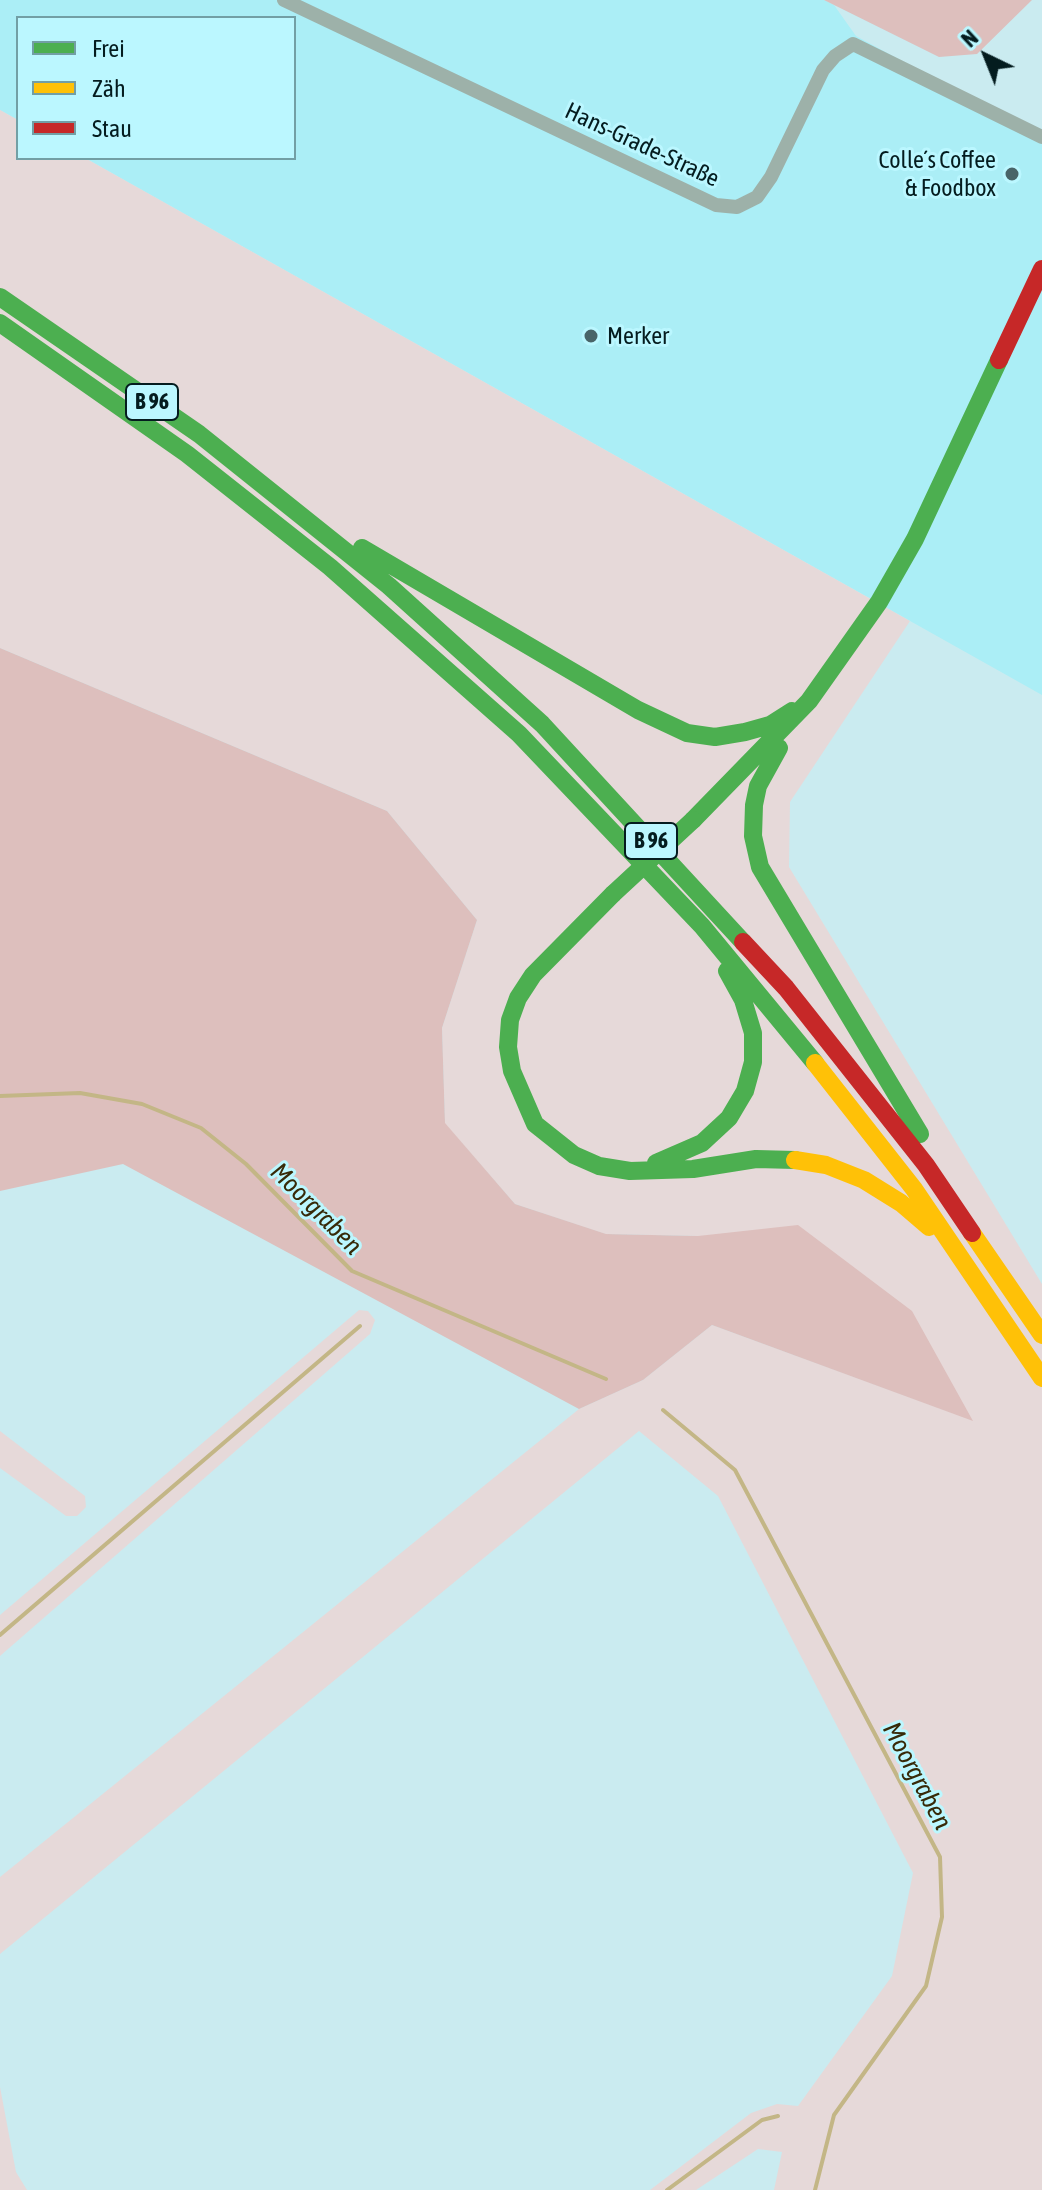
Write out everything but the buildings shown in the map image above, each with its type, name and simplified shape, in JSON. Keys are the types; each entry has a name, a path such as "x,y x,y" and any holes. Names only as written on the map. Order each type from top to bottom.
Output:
{"highway":[{"path":"958,1211 933,1157 760,867 753,836 758,786 809,701 879,602 915,539 1042,269"},
{"name":"B 96","path":"0,297 199,434 300,512 389,586 542,724 786,988 926,1165 1042,1335"},
{"name":"B 96","path":"0,323 187,454 330,567 519,734 702,926 818,1066 914,1189 1042,1378"},
{"path":"300,512 638,710 687,733 715,737 745,732 770,725 809,701"},
{"path":"809,701 693,820 613,894 533,975 518,998 510,1020 508,1047 520,1096 535,1124 574,1155 599,1166 630,1171 693,1169 756,1159 788,1159 826,1165 864,1180 901,1203 956,1250"},
{"path":"630,1171 675,1157 702,1143 729,1118 745,1091 753,1062 753,1033 743,1000 702,926"}],"street":[{"name":"Hans-Grade-Straße","path":"284,0 716,205 737,207 757,197 771,177 823,70 835,56 853,44 1042,137"}],"shaded area":[{"path":"0,0 824,0 834,5 856,36 1042,137 1042,695 89,160 296,160 296,16 16,16 16,119 0,110"},
{"path":"824,0 1032,0 977,54 939,57"},
{"path":"0,110 16,119 16,160 89,160 910,621 790,802 789,867 1042,1284 1042,2190 774,2190 782,2152 758,2149 696,2190 650,2190 751,2113 777,2104 798,2106 892,1976 913,1873 718,1496 639,1431 0,1954 0,1877 579,1409 643,1380 712,1325 972,1420 698,1236 605,1234 515,1204 445,1124 442,1028 477,920 387,811 0,648"},
{"path":"0,648 387,811 477,920 442,1028 445,1123 515,1204 606,1234 698,1236 798,1225 912,1311 973,1421 712,1325 643,1380 579,1409 123,1164 0,1191"},
{"path":"359,1310 368,1311 375,1320 370,1334 0,1656 0,1615"},
{"path":"0,1431 85,1496 86,1507 77,1516 66,1516 0,1468"},
{"path":"0,2087 16,2172 27,2190 0,2190"}],"waterway":[{"name":"Moorgraben","path":"0,1096 80,1093 142,1104 201,1128 246,1164 352,1271 606,1379"},
{"path":"0,1635 360,1326"},
{"name":"Moorgraben","path":"663,1410 735,1470 940,1857 942,1917 926,1986 834,2115 815,2190"},
{"path":"667,2190 762,2120 778,2116"}],"traffic: fast":[{"path":"0,297 199,434 389,586 542,724 743,942"},
{"path":"0,323 187,454 330,567 519,734 702,926 815,1063"},
{"path":"693,820 809,701 879,602 915,539 999,360"},
{"path":"362,548 638,710 687,733 715,737 745,732 770,725 792,711"},
{"path":"779,748 758,786 754,805 753,836 760,867 920,1134"},
{"path":"613,894 693,820"},
{"path":"613,894 533,975 518,998 510,1020 508,1047 512,1071 535,1124 574,1155 599,1166 630,1171 693,1169 756,1159 795,1160"},
{"path":"656,1163 702,1143 729,1118 745,1091 753,1062 753,1033 743,1000 727,971"}],"traffic: slow":[{"path":"815,1063 914,1189 1042,1378"},
{"path":"795,1160 826,1165 864,1180 901,1203 929,1227"},
{"path":"972,1233 1042,1335"}],"traffic: jam":[{"path":"999,360 1042,269"},
{"path":"743,942 786,988 926,1165 972,1233"}],"place":[{"name":"Colle´s Coffee & Foodbox","path":"1012,174"},
{"name":"Merker","path":"591,336"}]}
